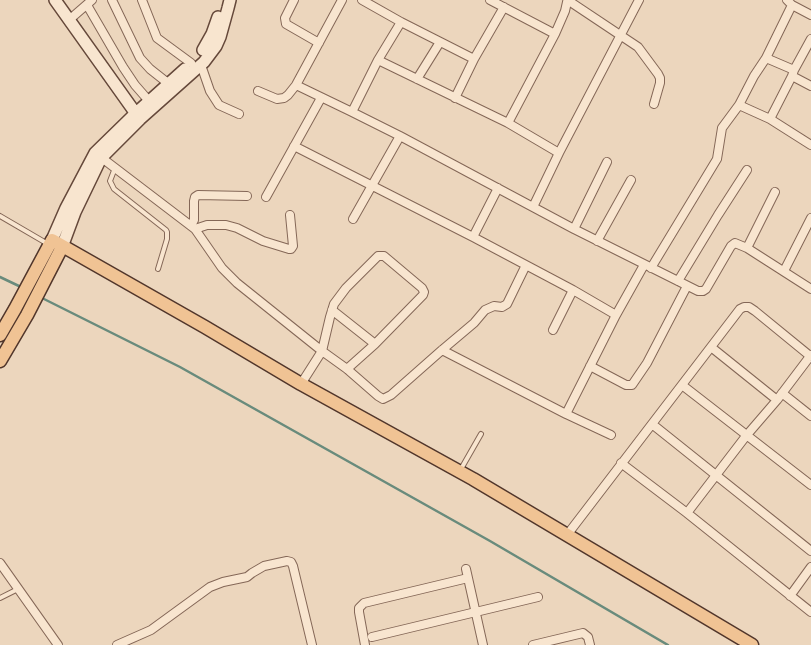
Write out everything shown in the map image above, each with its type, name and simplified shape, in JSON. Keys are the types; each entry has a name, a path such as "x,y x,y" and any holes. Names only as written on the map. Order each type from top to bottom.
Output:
{"main road":[{"path":"55,0 138,116"},
{"path":"138,116 149,101 196,64 198,57 209,42 222,0"},
{"path":"0,360 21,312 75,212 98,155 138,116 216,46 224,26 230,0"},
{"path":"53,250 204,327 300,384 460,472 752,645"},
{"path":"0,335 21,312"}],"street":[{"path":"112,0 140,58 150,69 169,84"},
{"path":"142,0 157,38 196,64 219,105 239,114"},
{"path":"294,0 284,18 286,24 319,43"},
{"path":"258,91 276,99 281,99 288,95 296,85 342,0"},
{"path":"362,0 474,59"},
{"path":"490,0 555,34"},
{"path":"533,208 559,153 638,0"},
{"path":"508,124 555,34 566,11 568,1 638,48 658,74 660,83 654,104"},
{"path":"68,20 90,2 123,67 149,101"},
{"path":"566,414 616,315 717,159 722,128 739,106 754,76 766,58 790,2 811,15"},
{"path":"456,98 474,59 504,7"},
{"path":"352,112 378,60 401,22"},
{"path":"770,120 811,39"},
{"path":"417,79 440,42"},
{"path":"766,58 793,73 811,86"},
{"path":"378,60 508,124 559,153"},
{"path":"296,85 400,136 533,208 698,291 706,289 733,244 738,243 811,289"},
{"path":"266,197 321,98"},
{"path":"739,106 770,120 811,145"},
{"path":"353,219 400,136"},
{"path":"294,146 473,237 616,315"},
{"path":"98,155 193,227 222,268 238,283 383,399 391,395 474,322 484,310 494,306 502,307 507,304 526,265"},
{"path":"574,229 607,162"},
{"path":"678,281 747,170"},
{"path":"597,241 632,180"},
{"path":"473,237 498,188"},
{"path":"747,248 775,192"},
{"path":"193,227 195,197 247,196"},
{"path":"193,227 226,225 289,250 293,246 290,215"},
{"path":"784,271 811,218"},
{"path":"300,384 322,351 334,304 346,288 376,258 381,256 388,258 422,288 424,292 422,297 375,344 347,369"},
{"path":"590,366 626,385 632,385 647,363 687,286"},
{"path":"553,330 573,290"},
{"path":"567,535 736,313 744,307 749,307 810,356 687,513"},
{"path":"332,310 375,344"},
{"path":"711,347 777,400"},
{"path":"442,350 566,414 612,435"},
{"path":"682,385 811,485"},
{"path":"782,393 811,416"},
{"path":"652,424 811,551"},
{"path":"621,463 811,612"},
{"path":"117,645 151,630 210,587 247,577 264,566 286,561 291,562 293,566 312,645"},
{"path":"0,563 58,645"},
{"path":"790,596 811,566"},
{"path":"466,569 483,645"},
{"path":"367,640 359,608 364,603 468,578"},
{"path":"367,640 538,597"},
{"path":"533,645 583,633 588,637 590,645"},
{"path":"367,640 378,645"}],"lane":[{"path":"115,168 110,181 114,189 167,232 168,235 158,270"},
{"path":"0,216 53,250"},
{"path":"460,472 481,434"},
{"path":"0,598 19,589"}],"waterway":[{"path":"0,277 21,287"},
{"path":"42,298 180,367 490,541 668,645"}]}
